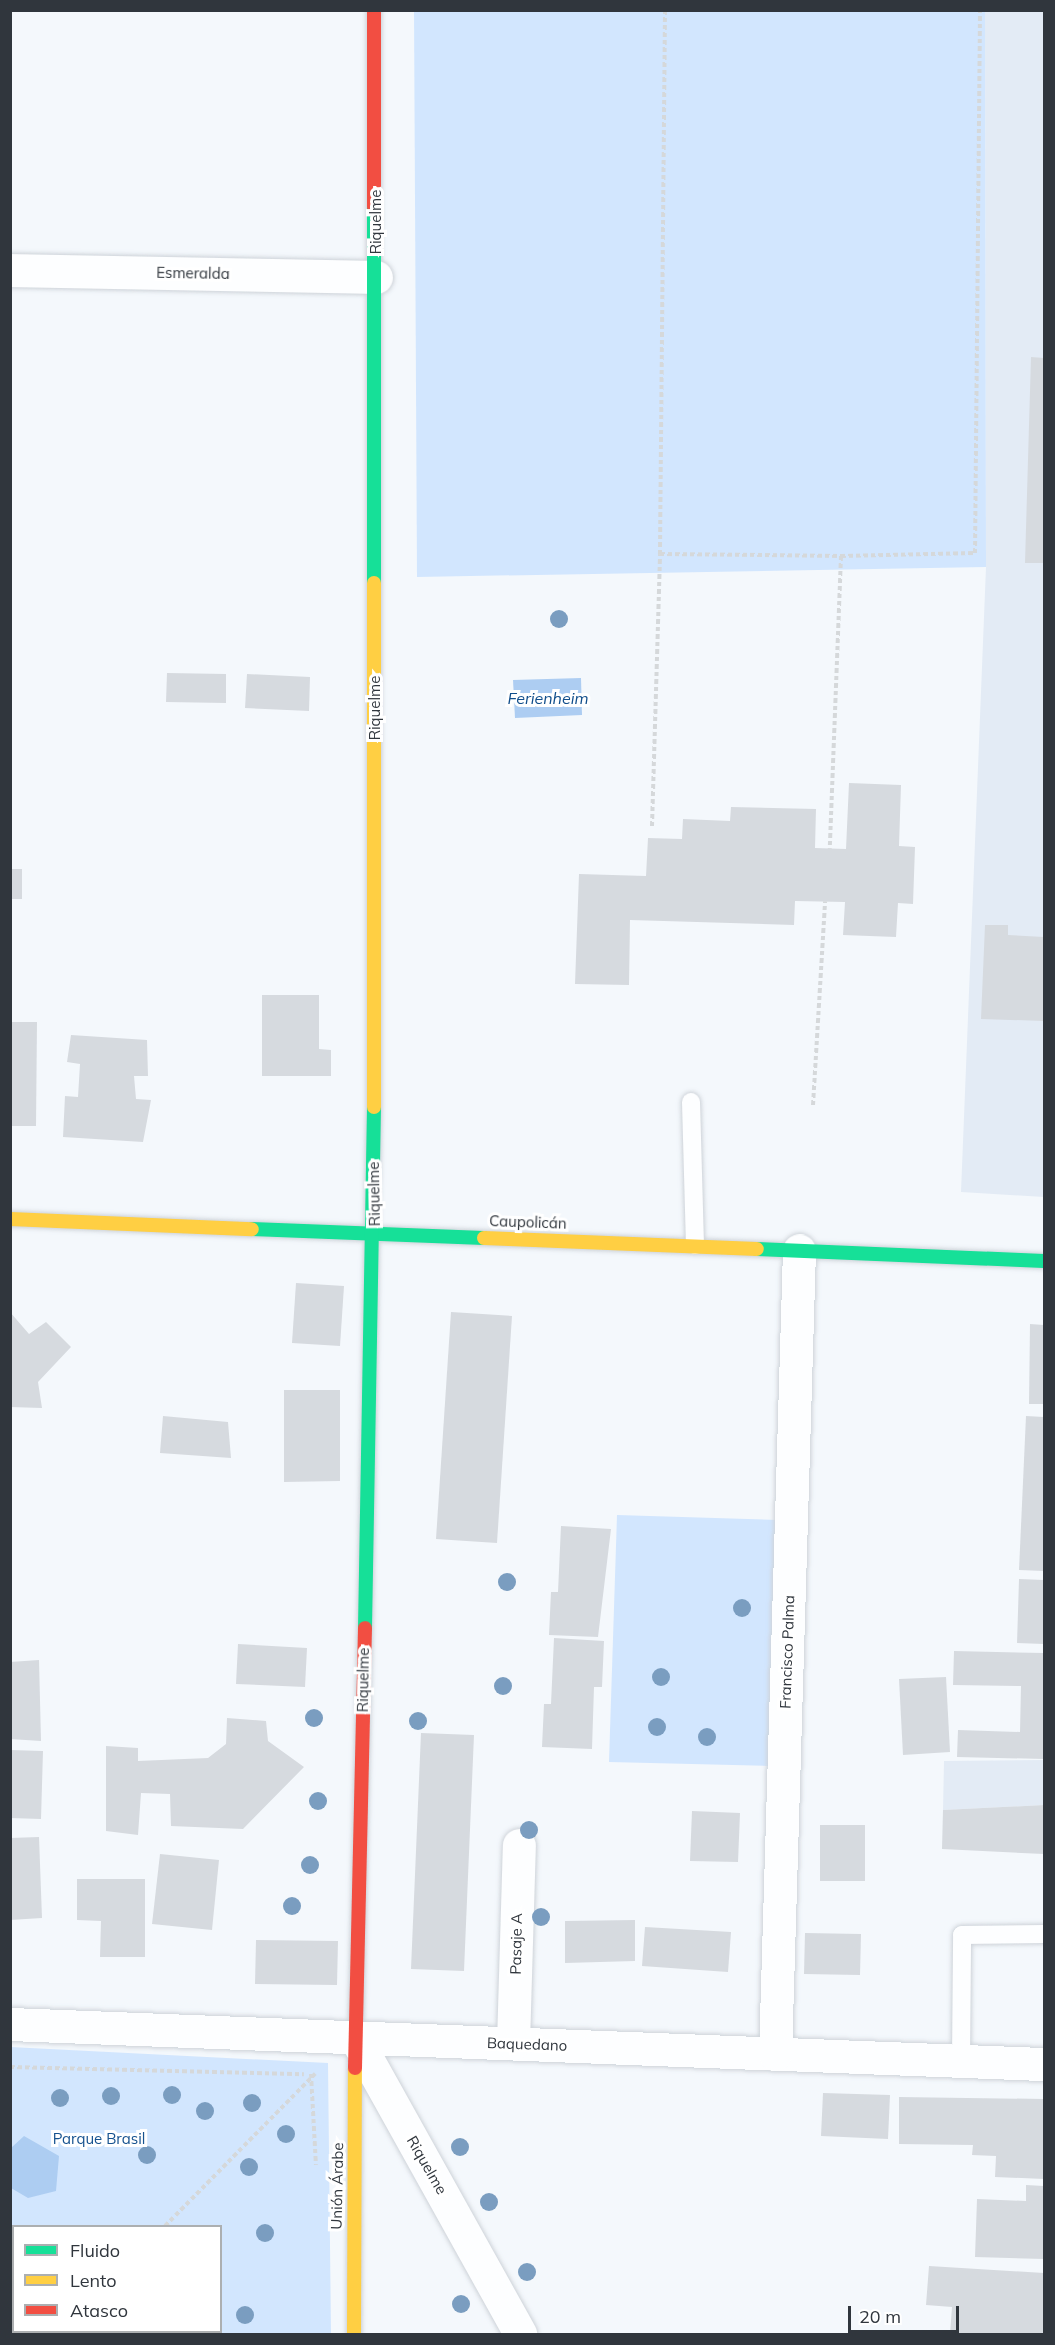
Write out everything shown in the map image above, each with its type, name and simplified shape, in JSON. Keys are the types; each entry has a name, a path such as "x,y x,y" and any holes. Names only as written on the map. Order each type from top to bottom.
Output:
{"street":[{"name":"Riquelme","path":"374,10 376,277 374,1232 355,2037 520,2334"},
{"name":"Esmeralda","path":"10,270 376,277"},
{"name":"Caupolicán","path":"10,1219 695,1245 1044,1261"},
{"name":"Francisco Palma","path":"775,2054 799,1250"},
{"name":"Pasaje A","path":"513,2043 519,1845"},
{"name":"Baquedano","path":"10,2024 1044,2064"},
{"name":"Unión Árabe","path":"354,2334 355,2037"}],"lane":[{"path":"691,1102 695,1245"},
{"path":"961,2061 962,1935 1044,1934"}],"path":[{"path":"652,826 660,554 665,10"},
{"path":"660,554 841,556 975,552 980,10"},
{"path":"830,849 841,556"},
{"path":"813,1105 825,902"},
{"path":"166,2225 315,2074 355,2037"},
{"path":"10,2067 315,2074"},
{"path":"315,2074 316,2169"}],"shaded area":[{"path":"985,11 1044,11 1044,1197 961,1192 986,567"},
{"path":"1044,1760 1044,1805 943,1810 944,1761"}],"green space":[{"path":"414,11 985,11 986,567 417,577"},
{"path":"617,1515 778,1520 771,1766 609,1762"},
{"name":"Parque Brasil","path":"10,2047 328,2063 331,2334 11,2334"}],"water":[{"name":"Ferienheim","path":"581,678 582,715 515,718 513,680"},
{"path":"24,2136 59,2156 56,2191 28,2198 11,2188 11,2148"}],"building":[{"path":"1031,357 1044,358 1044,563 1025,563"},
{"path":"167,673 226,674 226,703 166,702"},
{"path":"247,674 310,677 309,711 245,708"},
{"path":"849,783 901,785 899,846 915,847 913,904 898,903 896,937 843,935 845,902 795,901 794,925 630,920 629,985 575,984 579,874 646,876 648,838 682,839 683,819 730,821 731,807 816,809 815,848 846,849"},
{"path":"10,869 22,869 22,899 10,899"},
{"path":"985,925 1008,925 1008,935 1044,937 1044,1021 981,1019"},
{"path":"262,995 319,995 319,1049 331,1050 331,1076 262,1076"},
{"path":"10,1022 37,1022 36,1126 10,1126"},
{"path":"71,1035 147,1040 148,1076 134,1076 136,1099 151,1100 143,1142 63,1137 65,1096 78,1097 80,1064 67,1062"},
{"path":"296,1283 344,1286 340,1346 292,1343"},
{"path":"10,1312 29,1334 46,1322 71,1347 38,1382 42,1408 10,1407"},
{"path":"451,1312 512,1316 497,1543 436,1539"},
{"path":"1030,1324 1044,1325 1044,1404 1029,1404"},
{"path":"284,1390 340,1390 340,1481 284,1482"},
{"path":"163,1416 228,1422 231,1458 160,1453"},
{"path":"1026,1416 1044,1417 1044,1571 1019,1570"},
{"path":"561,1526 611,1529 598,1637 549,1635 551,1592 558,1592"},
{"path":"1019,1579 1044,1580 1044,1644 1017,1643"},
{"path":"554,1638 604,1641 602,1687 594,1687 592,1749 542,1747 544,1704 551,1704"},
{"path":"238,1644 307,1648 305,1687 236,1684"},
{"path":"954,1651 1044,1653 1044,1759 957,1757 958,1730 1020,1732 1021,1686 953,1685"},
{"path":"39,1660 41,1741 10,1739 10,1662"},
{"path":"946,1677 950,1752 903,1755 899,1679"},
{"path":"227,1718 266,1721 268,1741 304,1767 243,1829 171,1826 170,1794 141,1793 138,1835 106,1831 106,1746 138,1748 138,1761 208,1758 226,1744"},
{"path":"421,1733 474,1735 464,1971 411,1969"},
{"path":"10,1750 43,1751 41,1819 10,1818"},
{"path":"1044,1805 1044,1854 942,1849 943,1810"},
{"path":"692,1811 740,1813 738,1862 690,1861"},
{"path":"820,1825 865,1825 865,1881 820,1881"},
{"path":"39,1837 42,1918 10,1920 10,1838"},
{"path":"160,1854 219,1860 212,1930 152,1924"},
{"path":"77,1879 145,1879 145,1957 100,1957 101,1921 77,1920"},
{"path":"635,1920 635,1961 565,1963 565,1921"},
{"path":"645,1927 731,1932 728,1972 642,1966"},
{"path":"805,1933 861,1934 860,1975 804,1974"},
{"path":"256,1940 338,1941 337,1985 255,1984"},
{"path":"823,2093 890,2095 888,2139 821,2136"},
{"path":"899,2097 1044,2099 1044,2179 995,2177 996,2156 972,2155 973,2145 899,2144"},
{"path":"1026,2185 1044,2186 1044,2259 975,2257 977,2199 1026,2201"},
{"path":"929,2266 1044,2273 1044,2334 950,2334 952,2307 926,2305"}],"traffic: fast":[{"path":"374,207 374,583"},
{"path":"365,1628 374,1107"},
{"path":"252,1229 484,1238"},
{"path":"757,1249 1044,1261"}],"traffic: slow":[{"path":"374,583 374,1107"},
{"path":"10,1219 252,1229"},
{"path":"484,1238 757,1249"},
{"path":"354,2334 355,2068"}],"traffic: jam":[{"path":"374,10 374,207"},
{"path":"355,2068 365,1628"}]}
